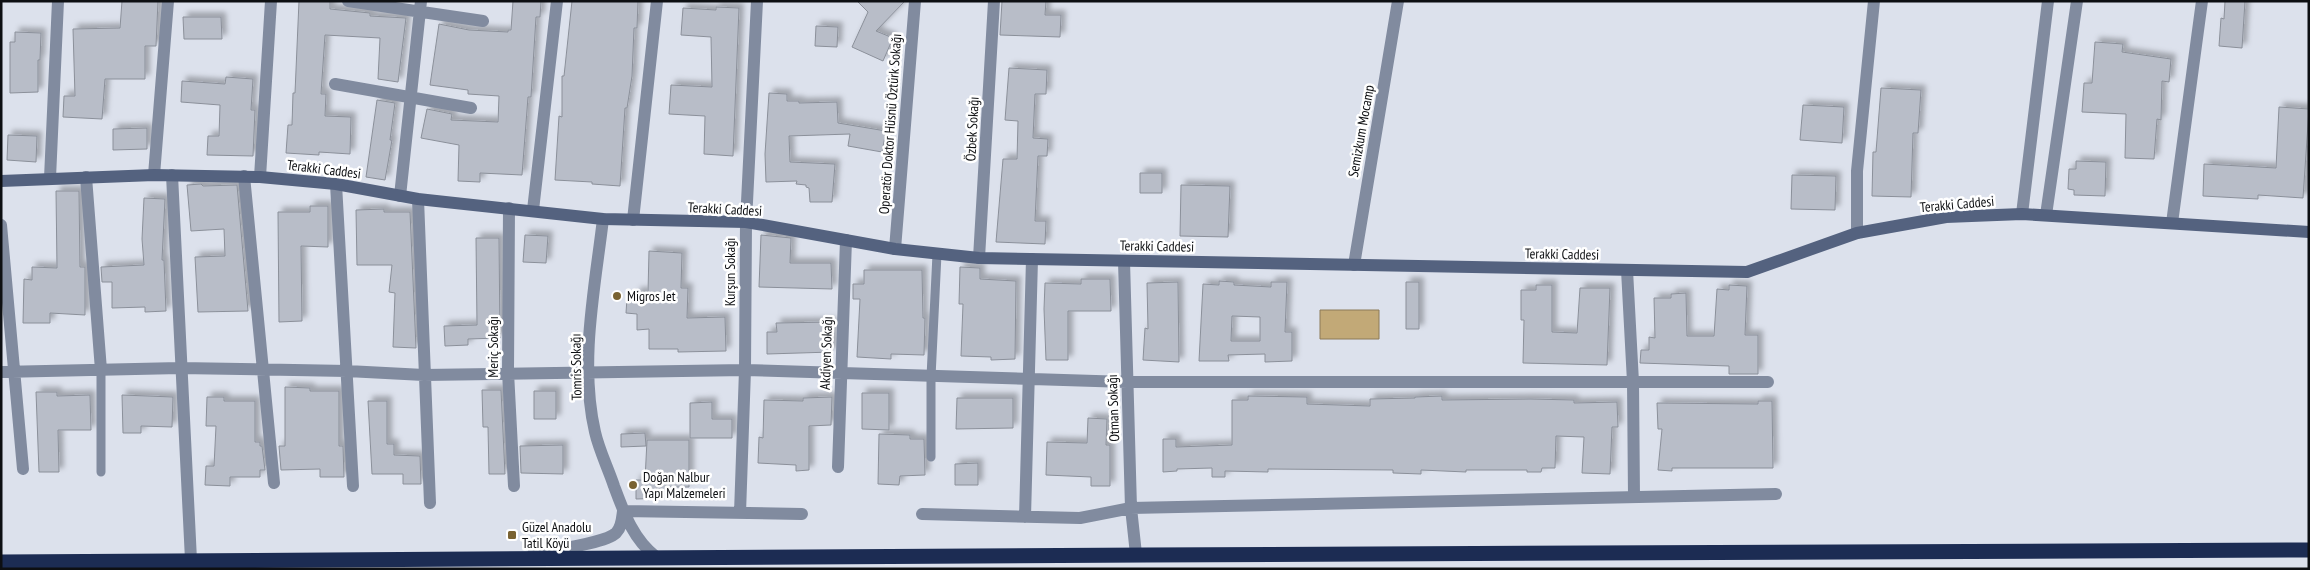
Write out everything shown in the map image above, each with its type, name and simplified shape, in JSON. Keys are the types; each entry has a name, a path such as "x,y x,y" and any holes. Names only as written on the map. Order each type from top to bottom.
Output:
{"highway":[{"path":"1,562 586,556 1824,554 2309,550"},
{"path":"586,556 595,569"}],"street":[{"path":"50,178 58,1"},
{"path":"154,175 168,1"},
{"path":"260,177 271,1"},
{"path":"348,1 420,6 483,21"},
{"path":"533,210 557,1"},
{"path":"633,220 657,1"},
{"name":"Kurşun Sokağı","path":"740,513 745,370 746,222 757,1"},
{"name":"Operatör Doktor Hüsnü Öztürk Sokağı","path":"895,249 914,1"},
{"name":"Özbek Sokağı","path":"979,258 994,1"},
{"name":"Semizkum Mocamp","path":"1354,265 1398,1"},
{"path":"1857,232 1857,171 1874,1"},
{"path":"2022,214 2048,1"},
{"path":"2046,215 2077,1"},
{"path":"2172,223 2202,1"},
{"path":"400,196 420,6"},
{"path":"335,84 470,108"},
{"name":"Terakki Caddesi","path":"1,181 154,175 260,177 336,184 418,199 603,218 746,222 895,249 979,258 1747,272 1857,232 1946,217 2022,214 2309,232"},
{"path":"172,175 180,368 191,560"},
{"path":"244,176 274,483"},
{"path":"86,177 101,370"},
{"path":"336,184 353,486"},
{"path":"418,199 430,503"},
{"name":"Meriç Sokağı","path":"509,208 508,372 514,486"},
{"name":"Tomris Sokağı","path":"603,218 592,310 589,372 595,432 623,511 638,540 656,557"},
{"path":"1,225 23,469"},
{"name":"Akdiyen Sokağı","path":"838,468 846,240"},
{"path":"1025,517 1032,259"},
{"name":"Otman Sokağı","path":"1124,261 1131,508 1136,554"},
{"path":"1627,270 1633,382 1634,497"},
{"path":"1,372 180,368 347,371 424,375 508,372 745,370 1127,382 1768,382"},
{"path":"922,514 1080,518 1131,508 1776,494"},
{"path":"520,557 594,542 616,533 622,525 623,511 802,514"}],"lane":[{"path":"930,457 931,377 937,254"},
{"path":"101,370 101,472"}],"shaded area":[{"path":"1320,310 1379,310 1379,339 1320,339"}],"building":[{"path":"122,1 158,1 156,46 145,46 145,79 105,79 102,119 63,117 64,96 75,96 73,29 120,28"},
{"path":"299,1 330,1 330,9 370,13 370,16 406,18 398,82 378,79 380,38 325,35 321,94 326,94 325,116 351,117 350,154 319,152 319,155 286,153 288,125 292,125 293,93 295,93"},
{"path":"513,1 541,1 540,17 536,17 531,97 528,97 522,175 480,173 480,182 458,181 459,145 421,138 427,109 452,114 451,120 498,122 499,96 468,94 468,90 430,85 439,24 469,30 508,32 508,30 511,30"},
{"path":"572,1 638,1 637,28 634,28 632,76 627,108 625,108 620,186 555,180 559,116 562,117 562,76 564,76"},
{"path":"857,1 905,1 876,31 893,38 883,61 852,47 868,12"},
{"path":"1002,1 1046,1 1045,15 1061,15 1060,37 1000,35"},
{"path":"2225,1 2245,1 2242,48 2219,46 2221,18 2224,19"},
{"path":"716,7 739,8 733,156 704,154 705,116 669,114 671,85 712,87 711,37 681,35 683,8 716,10"},
{"path":"183,17 221,17 222,39 184,39"},
{"path":"816,26 838,27 837,47 815,46"},
{"path":"15,32 41,33 40,60 38,60 38,92 10,93 10,42 15,42"},
{"path":"2095,42 2123,44 2122,52 2171,59 2169,82 2162,81 2161,120 2157,119 2154,159 2125,158 2126,114 2082,112 2084,83 2092,83"},
{"path":"1009,68 1047,70 1046,94 1035,94 1033,138 1048,139 1047,156 1038,156 1035,221 1046,221 1045,244 996,242 1003,159 1017,159 1018,121 1005,120"},
{"path":"226,77 253,79 251,110 255,110 253,156 207,155 208,136 219,136 220,105 181,102 182,81 225,84"},
{"path":"1881,88 1921,90 1918,133 1913,133 1911,197 1872,196 1873,152 1876,152"},
{"path":"769,93 787,94 787,101 799,101 799,103 837,102 838,123 886,131 882,152 848,146 850,134 789,136 790,162 835,164 832,202 810,202 809,188 806,185 796,184 797,181 766,182 765,154"},
{"path":"377,100 395,103 390,140 392,140 385,180 366,177"},
{"path":"1803,105 1844,107 1842,143 1800,140"},
{"path":"2279,107 2309,109 2303,198 2258,195 2258,199 2203,196 2204,164 2276,168"},
{"path":"147,128 147,149 113,150 113,129"},
{"path":"8,135 37,136 36,162 7,160"},
{"path":"2076,161 2106,162 2105,196 2074,195 2074,190 2068,189 2069,169 2076,169"},
{"path":"1140,173 1162,173 1162,193 1140,193"},
{"path":"1792,175 1836,176 1835,210 1791,209"},
{"path":"201,184 203,186 237,185 248,311 198,312 195,257 225,256 224,229 191,231 187,185"},
{"path":"1181,185 1230,186 1228,237 1180,236"},
{"path":"56,191 79,191 80,267 85,267 85,315 50,313 50,323 23,323 24,279 32,280 32,267 57,268"},
{"path":"144,198 165,199 162,260 164,260 166,311 145,312 145,307 112,308 112,282 102,282 101,267 144,265 142,239"},
{"path":"310,206 328,206 328,247 301,246 302,321 279,322 278,212 310,212"},
{"path":"384,209 384,212 410,212 416,348 393,347 395,293 389,292 392,265 357,265 356,210"},
{"path":"525,235 548,236 546,263 523,262"},
{"path":"761,235 791,238 790,263 831,263 832,289 759,287"},
{"path":"476,238 499,238 500,338 468,339 468,345 445,346 444,326 477,325"},
{"path":"649,251 682,253 681,288 688,288 687,318 725,317 726,351 678,352 678,349 649,349 649,329 637,330 637,314 626,313 627,298 636,299 636,292 648,292"},
{"path":"960,267 980,268 980,279 1016,281 1015,359 991,360 991,357 961,356 963,304 959,304"},
{"path":"864,270 922,270 923,318 925,318 924,355 891,354 891,359 857,357 860,299 853,299 853,284 864,284"},
{"path":"1081,279 1110,279 1111,311 1068,311 1068,360 1046,360 1045,283 1081,284"},
{"path":"1219,281 1234,282 1234,285 1271,287 1271,282 1287,282 1285,332 1292,332 1292,361 1265,362 1265,354 1228,355 1229,361 1199,361 1203,284 1219,285","holes":["1232,316 1260,317 1260,341 1231,341"]},
{"path":"1178,282 1179,362 1143,360 1145,328 1148,329 1147,283"},
{"path":"1406,282 1419,282 1419,329 1406,329"},
{"path":"1536,285 1552,285 1552,332 1577,333 1580,288 1610,288 1607,365 1523,363 1524,320 1521,320 1521,290 1536,290"},
{"path":"1729,285 1747,286 1745,335 1758,335 1758,374 1729,374 1729,366 1640,363 1641,350 1649,350 1649,337 1655,338 1654,298 1671,298 1671,294 1686,293 1687,336 1714,336 1717,289 1729,290"},
{"path":"832,322 832,352 767,354 767,332 777,332 776,323"},
{"path":"285,387 310,388 310,391 339,391 339,446 343,446 344,477 320,477 320,469 281,470 279,446 285,446"},
{"path":"482,390 501,390 505,474 489,474 488,427 483,427"},
{"path":"534,391 556,391 556,419 534,419"},
{"path":"36,392 57,392 57,396 90,395 91,430 58,430 59,472 39,472"},
{"path":"862,393 889,393 889,430 862,429"},
{"path":"122,395 173,397 172,427 141,426 141,433 123,433"},
{"path":"1248,396 1307,397 1307,404 1370,406 1370,399 1442,396 1442,400 1531,399 1574,400 1574,403 1617,402 1618,427 1612,427 1610,474 1582,473 1584,437 1556,436 1555,468 1542,468 1541,472 1527,472 1527,470 1466,470 1466,472 1421,470 1421,474 1393,473 1393,470 1268,469 1268,472 1225,471 1225,477 1212,477 1212,468 1177,469 1177,471 1163,472 1163,439 1176,439 1176,447 1232,445 1232,400 1248,400"},
{"path":"207,397 224,397 224,401 255,401 255,442 260,442 260,446 262,446 265,470 260,470 260,477 230,477 230,486 205,485 206,466 214,466 216,426 206,426"},
{"path":"832,397 831,425 809,426 809,470 796,471 796,465 758,463 759,437 763,438 764,400 803,401 803,398"},
{"path":"957,398 1013,398 1013,428 956,429"},
{"path":"368,401 387,401 387,444 394,444 394,455 420,456 421,484 403,484 403,474 372,474"},
{"path":"1758,401 1772,401 1773,468 1672,468 1672,471 1658,470 1662,429 1658,429 1657,403 1758,404"},
{"path":"712,402 712,419 732,419 732,438 690,438 690,403"},
{"path":"1088,418 1107,419 1106,445 1110,445 1110,486 1091,486 1091,477 1046,475 1047,442 1087,443"},
{"path":"645,433 646,446 621,447 621,434"},
{"path":"879,434 910,435 910,439 924,439 925,475 900,476 899,485 878,484"},
{"path":"647,440 689,440 689,487 669,487 669,498 636,499 636,480 645,480"},
{"path":"563,445 563,474 521,473 520,446"},
{"path":"978,463 978,485 955,485 955,464"}],"place":[{"name":"Migros Jet","path":"617,296"},
{"name":"Doğan Nalbur Yapı Malzemeleri","path":"633,485"},
{"name":"Güzel Anadolu Tatil Köyü","path":"512,535"}]}
